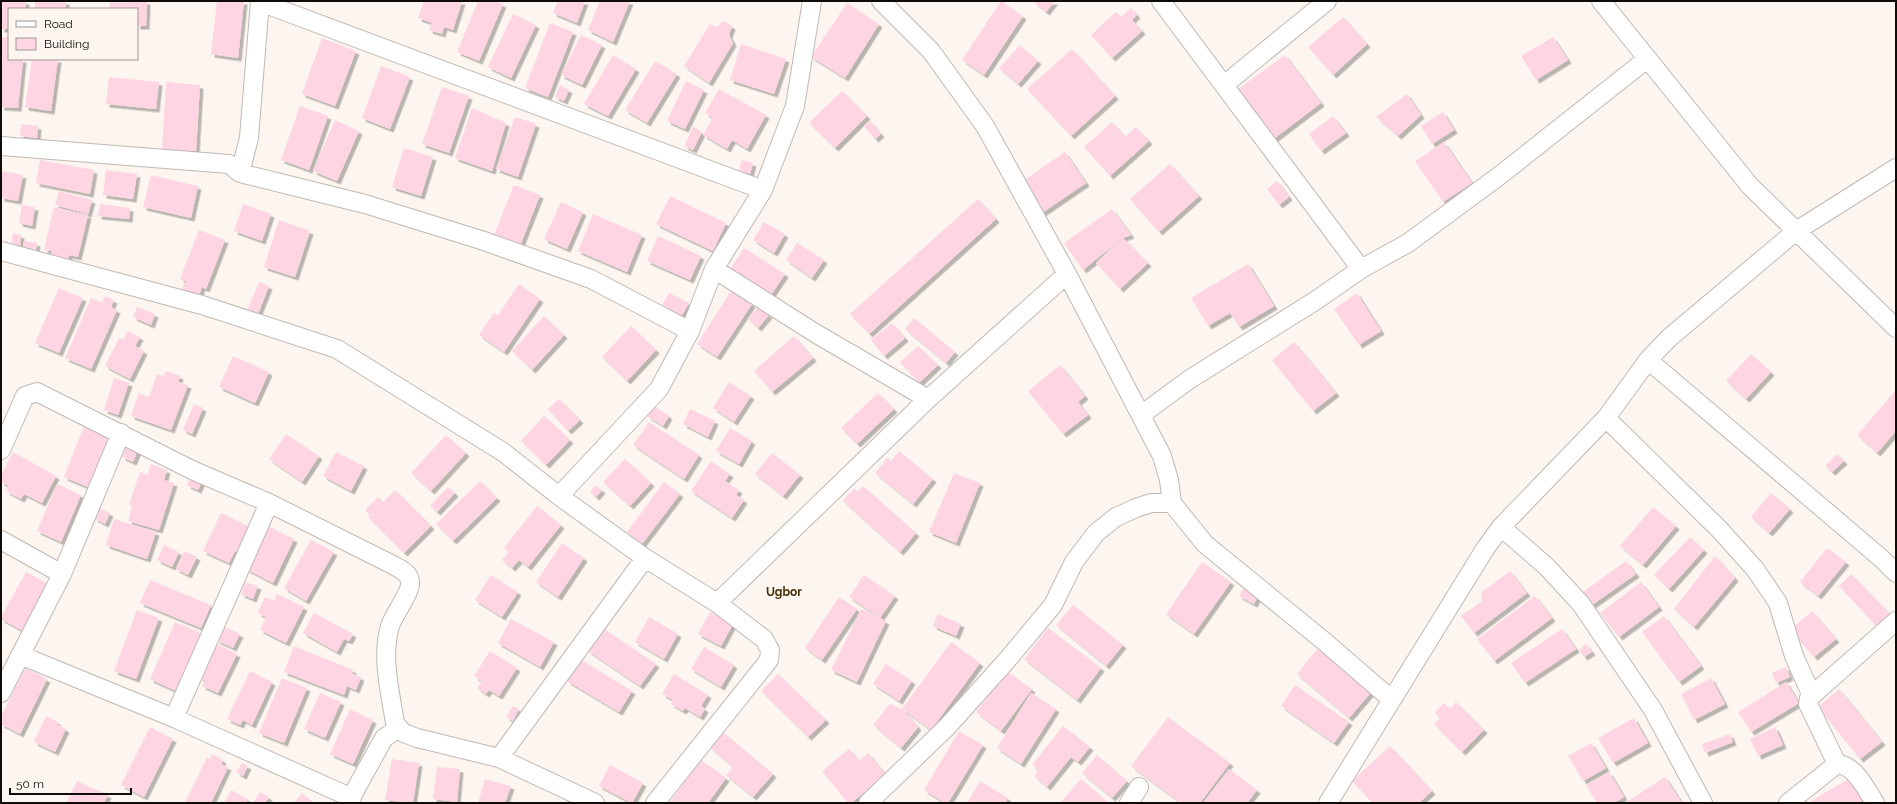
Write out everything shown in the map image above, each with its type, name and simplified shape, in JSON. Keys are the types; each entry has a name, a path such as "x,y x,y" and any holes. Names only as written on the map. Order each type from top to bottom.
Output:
{"street":[{"path":"559,496 659,389 690,331 714,269 763,190 795,106 812,1"},
{"path":"881,1 931,51 985,126 1067,274 1162,456 1169,480 1172,503 1205,544 1325,642 1391,699"},
{"path":"1161,1 1361,269"},
{"path":"1224,85 1327,1"},
{"path":"1601,1 1750,186 1896,328"},
{"path":"240,173 249,138 260,2 763,190"},
{"path":"1140,415 1190,379 1315,301 1361,269 1408,242 1498,176 1647,58"},
{"path":"1,146 229,164 240,173 365,204 481,240 591,279 690,331"},
{"path":"1328,803 1484,549 1501,527 1606,418 1648,360 1669,338 1796,231 1896,168"},
{"path":"1,251 202,304 337,349 503,452 559,496 645,558 717,603 764,639 770,650 769,660 654,803"},
{"path":"714,269 815,333 928,399"},
{"path":"717,603 928,399 1067,274"},
{"path":"1648,360 1882,559 1896,573"},
{"path":"1,450 25,396 33,392 44,394 192,470 268,503 391,564 408,575 411,582 410,588 397,609 390,626 387,643 387,668 395,723 399,728 417,738 499,758 583,800"},
{"path":"1606,418 1719,529 1755,569 1778,603 1794,656 1811,694"},
{"path":"1,693 62,574 121,433"},
{"path":"174,718 268,503"},
{"path":"868,803 947,727 1008,659 1053,605 1074,562 1096,533 1116,517 1136,508 1152,503 1172,503"},
{"path":"1501,527 1547,567 1581,604 1653,710 1703,803"},
{"path":"1,540 62,574"},
{"path":"499,758 645,558"},
{"path":"1837,764 1808,704 1809,698 1811,694 1896,621"},
{"path":"20,655 174,718 350,801 384,738 399,728"},
{"path":"1788,803 1837,764 1844,764 1851,768 1875,803"},
{"path":"1129,803 1139,787"}],"building":[{"path":"2,1 26,1 25,8 8,8 8,29 1,29"},
{"path":"35,1 66,1 66,8 35,8"},
{"path":"110,1 147,1 146,26 138,26 138,8 110,8"},
{"path":"217,1 244,1 238,58 211,54"},
{"path":"424,1 462,1 453,30 444,27 442,34 429,30 432,23 418,18"},
{"path":"478,1 495,1 503,4 479,61 457,52"},
{"path":"558,1 585,1 577,23 553,13"},
{"path":"600,1 630,1 613,42 588,30"},
{"path":"1001,1 1023,16 984,75 962,60"},
{"path":"1033,1 1055,1 1046,12"},
{"path":"847,3 879,24 845,78 811,57"},
{"path":"1131,8 1137,15 1132,20 1142,31 1112,58 1091,35 1116,12 1121,17"},
{"path":"513,14 536,25 511,78 488,67"},
{"path":"1343,17 1367,44 1333,75 1308,47"},
{"path":"723,21 732,26 729,35 733,43 709,83 684,66 710,24 717,27"},
{"path":"550,23 573,32 548,97 525,88"},
{"path":"581,35 602,45 582,85 561,75"},
{"path":"1,37 8,37 8,60 23,60 18,108 1,107"},
{"path":"1553,37 1568,60 1536,80 1521,56"},
{"path":"322,38 356,51 335,106 302,94"},
{"path":"741,44 786,59 774,94 730,80"},
{"path":"1020,45 1038,61 1018,84 999,68"},
{"path":"1072,49 1115,96 1071,136 1027,89"},
{"path":"613,55 636,69 608,116 584,104"},
{"path":"1285,55 1321,103 1271,141 1234,92"},
{"path":"32,60 58,60 51,111 25,107"},
{"path":"655,61 677,74 647,123 625,110"},
{"path":"381,66 410,77 390,129 362,118"},
{"path":"109,77 159,82 156,109 106,104"},
{"path":"686,81 704,90 685,129 667,121"},
{"path":"166,82 200,85 196,151 162,149"},
{"path":"560,85 569,90 564,101 555,97"},
{"path":"442,87 469,96 449,153 422,144"},
{"path":"719,89 766,115 747,149 732,140 727,149 703,135 713,118 705,113"},
{"path":"842,91 867,116 835,148 809,123"},
{"path":"1407,94 1421,115 1398,136 1376,117"},
{"path":"300,106 328,116 309,170 281,160"},
{"path":"472,108 506,123 492,171 455,158"},
{"path":"1443,112 1454,130 1432,144 1421,126"},
{"path":"1333,116 1346,133 1321,151 1309,134"},
{"path":"515,117 536,124 518,177 496,169"},
{"path":"335,120 359,131 337,181 313,171"},
{"path":"870,121 881,134 875,139 864,126"},
{"path":"1112,122 1125,137 1136,127 1149,141 1110,176 1084,147"},
{"path":"21,124 38,126 37,138 20,136"},
{"path":"693,127 702,132 693,150 684,146"},
{"path":"1444,142 1472,183 1443,202 1415,161"},
{"path":"404,148 433,157 421,196 392,187"},
{"path":"1065,152 1086,183 1042,213 1020,183"},
{"path":"40,160 94,170 90,194 36,183"},
{"path":"742,160 753,163 750,174 739,170"},
{"path":"1170,164 1199,196 1159,232 1130,199"},
{"path":"106,170 137,174 133,199 103,195"},
{"path":"1,171 23,175 18,201 1,198"},
{"path":"151,175 198,186 191,218 143,207"},
{"path":"1277,181 1289,197 1279,205 1267,189"},
{"path":"514,185 540,195 520,246 494,235"},
{"path":"59,191 92,200 88,214 55,205"},
{"path":"670,196 726,223 713,251 656,224"},
{"path":"978,199 996,219 869,334 850,314"},
{"path":"561,202 583,212 567,249 544,239"},
{"path":"100,204 130,208 129,219 98,216"},
{"path":"243,204 271,214 262,241 234,231"},
{"path":"22,205 35,207 32,226 19,223"},
{"path":"54,207 88,215 78,257 69,255 67,263 50,259 52,251 44,250"},
{"path":"1112,209 1131,235 1123,238 1148,263 1120,289 1096,263 1121,239 1083,270 1064,243"},
{"path":"593,214 642,235 627,272 578,251"},
{"path":"279,220 310,231 295,277 264,267"},
{"path":"764,222 785,234 774,253 753,240"},
{"path":"199,230 225,240 206,289 202,287 199,295 182,289 186,281 180,279"},
{"path":"13,233 21,235 20,246 11,245"},
{"path":"658,236 701,256 690,280 647,261"},
{"path":"24,241 37,243 35,256 22,253"},
{"path":"797,243 824,260 812,278 786,260"},
{"path":"744,248 785,274 771,295 730,269"},
{"path":"1248,264 1274,306 1239,327 1230,313 1208,326 1191,298"},
{"path":"259,282 269,286 258,314 248,309"},
{"path":"519,284 540,299 504,352 479,335 494,313 498,315"},
{"path":"59,288 83,298 59,353 35,343"},
{"path":"731,291 752,304 717,357 697,344"},
{"path":"669,293 689,303 682,315 662,305"},
{"path":"1357,293 1381,331 1359,345 1334,309"},
{"path":"105,296 114,300 111,307 117,310 91,369 65,358 91,298 102,303"},
{"path":"137,307 155,314 151,325 133,317"},
{"path":"758,307 769,315 758,328 748,319"},
{"path":"544,316 564,335 532,370 512,351"},
{"path":"914,318 955,352 946,363 905,329"},
{"path":"892,323 905,338 884,356 871,340"},
{"path":"631,326 656,350 627,381 602,357"},
{"path":"128,331 140,337 135,346 144,351 130,379 105,366 119,338 123,340"},
{"path":"794,336 813,358 772,392 754,371"},
{"path":"1294,342 1336,393 1313,411 1272,360"},
{"path":"918,346 938,365 919,383 900,362"},
{"path":"1751,354 1771,372 1746,399 1726,381"},
{"path":"233,356 269,372 255,403 219,387"},
{"path":"1060,365 1085,396 1078,402 1088,415 1063,434 1028,391"},
{"path":"166,371 180,376 178,382 188,385 171,430 131,416 139,393 149,397 157,374 164,376"},
{"path":"114,378 129,383 118,415 104,410"},
{"path":"729,382 751,396 734,422 713,408"},
{"path":"1896,390 1896,431 1877,453 1857,435"},
{"path":"878,393 894,409 857,444 841,428"},
{"path":"559,399 580,420 568,431 548,409"},
{"path":"194,404 203,408 192,434 183,430"},
{"path":"654,406 669,416 663,426 647,416"},
{"path":"690,409 715,421 708,437 683,424"},
{"path":"544,416 570,440 546,465 521,441"},
{"path":"649,422 699,455 684,479 633,445"},
{"path":"84,426 109,435 88,487 64,477"},
{"path":"730,428 752,441 739,464 716,451"},
{"path":"286,434 319,456 302,482 269,459"},
{"path":"446,435 466,453 431,491 411,473"},
{"path":"127,445 138,450 133,462 122,457"},
{"path":"899,451 933,479 913,504 875,473 887,458 891,461"},
{"path":"13,452 56,476 42,503 24,494 21,499 6,491 9,486 1,482 1,475"},
{"path":"336,452 364,466 351,491 323,476"},
{"path":"772,453 800,475 783,496 755,474"},
{"path":"1837,454 1844,461 1832,472 1825,466"},
{"path":"625,459 651,483 630,506 603,482"},
{"path":"711,461 730,474 725,481 739,490 736,495 744,500 732,518 691,491"},
{"path":"151,464 167,470 164,480 174,483 159,530 128,521 132,506 129,505 140,472 148,475"},
{"path":"954,473 980,483 956,543 929,532"},
{"path":"191,476 202,481 198,490 187,485"},
{"path":"480,481 497,498 453,541 436,524"},
{"path":"664,482 680,494 642,544 627,532"},
{"path":"57,484 81,495 61,542 37,531"},
{"path":"595,485 602,490 596,497 590,492"},
{"path":"863,486 916,533 900,552 843,501 854,488 858,492"},
{"path":"448,487 455,493 437,512 430,506"},
{"path":"395,490 431,526 404,553 368,517 370,515 365,510 378,497 383,502"},
{"path":"1771,493 1790,509 1769,533 1751,517"},
{"path":"537,506 561,525 528,567 519,560 512,568 502,560 509,552 504,548"},
{"path":"1653,507 1676,526 1643,565 1620,546"},
{"path":"99,508 110,513 105,524 94,518"},
{"path":"221,513 250,527 238,552 235,551 229,563 203,551"},
{"path":"114,519 156,532 147,559 106,545"},
{"path":"268,526 294,539 273,583 246,569"},
{"path":"1690,537 1704,550 1669,589 1654,575"},
{"path":"311,540 334,552 306,601 284,588"},
{"path":"562,543 584,558 558,597 536,582"},
{"path":"164,545 179,552 172,567 157,560"},
{"path":"1827,548 1846,562 1818,596 1800,582"},
{"path":"184,551 197,557 188,575 176,569"},
{"path":"1715,556 1735,578 1694,627 1674,609"},
{"path":"1626,561 1636,574 1592,605 1583,592"},
{"path":"1202,562 1231,582 1194,634 1166,614"},
{"path":"1510,571 1527,593 1474,633 1461,616 1481,602 1482,592"},
{"path":"26,572 48,584 23,631 1,619 1,617"},
{"path":"1851,574 1890,614 1877,626 1839,586"},
{"path":"491,575 518,592 502,617 475,600"},
{"path":"864,575 895,596 880,618 849,597"},
{"path":"150,580 211,605 201,628 140,603"},
{"path":"245,582 258,586 253,599 241,594"},
{"path":"1641,582 1659,607 1619,637 1600,613"},
{"path":"1244,588 1258,596 1254,604 1239,596"},
{"path":"277,594 304,607 286,643 260,630 266,617 258,613 265,597 274,601"},
{"path":"1535,596 1552,618 1494,661 1477,639"},
{"path":"839,597 857,609 822,660 805,648"},
{"path":"1073,605 1123,645 1106,666 1056,625"},
{"path":"861,609 886,621 857,682 831,670"},
{"path":"137,610 159,618 136,679 114,671"},
{"path":"1812,611 1836,639 1814,657 1790,630"},
{"path":"710,612 733,624 721,646 698,634"},
{"path":"314,613 353,634 349,641 344,639 337,652 303,633"},
{"path":"938,614 961,624 956,636 933,626"},
{"path":"1664,616 1701,666 1679,682 1642,632"},
{"path":"649,617 678,634 664,659 635,642"},
{"path":"511,619 554,642 540,667 498,643"},
{"path":"175,622 201,633 176,691 150,679"},
{"path":"223,626 240,634 233,648 216,640"},
{"path":"1048,628 1101,668 1077,700 1024,659"},
{"path":"604,629 656,664 640,686 588,651"},
{"path":"1562,629 1576,649 1525,683 1511,663"},
{"path":"951,642 980,663 931,730 902,709"},
{"path":"215,643 237,654 218,693 202,686 205,680 199,677"},
{"path":"1586,644 1592,652 1584,657 1579,650"},
{"path":"294,646 353,670 352,674 361,677 356,690 347,686 344,695 284,672"},
{"path":"704,647 734,665 721,687 691,669"},
{"path":"1319,647 1372,691 1349,718 1297,674"},
{"path":"490,651 517,668 499,696 489,690 486,694 477,688 482,681 474,676"},
{"path":"580,659 632,691 619,712 567,681"},
{"path":"886,664 912,681 899,701 873,684"},
{"path":"1786,667 1790,677 1776,683 1772,673"},
{"path":"25,668 47,679 20,734 1,724 1,717"},
{"path":"250,671 272,682 252,725 243,720 240,725 227,719"},
{"path":"1007,671 1032,689 1001,731 976,712"},
{"path":"674,674 708,695 701,706 705,709 700,717 685,708 683,711 671,704 673,700 662,694"},
{"path":"778,674 826,720 808,737 761,691"},
{"path":"282,678 307,688 284,743 259,733"},
{"path":"1711,678 1725,704 1694,720 1681,694"},
{"path":"1786,682 1799,703 1751,732 1738,712"},
{"path":"1295,685 1349,722 1334,743 1281,706"},
{"path":"1839,689 1882,742 1860,759 1818,707"},
{"path":"320,693 341,702 325,738 304,729"},
{"path":"1031,693 1056,709 1021,764 997,748"},
{"path":"1456,702 1484,730 1462,752 1434,724 1440,718 1435,712 1444,703 1450,709"},
{"path":"890,704 902,709 918,727 901,748 873,725"},
{"path":"513,706 519,709 513,721 506,717"},
{"path":"350,709 373,720 353,764 330,754"},
{"path":"46,716 58,722 56,724 66,729 55,752 34,742"},
{"path":"1168,717 1230,763 1200,803 1181,803 1131,766"},
{"path":"1634,718 1648,743 1613,763 1598,738"},
{"path":"1063,726 1090,747 1078,762 1071,757 1047,787 1034,776 1039,770 1032,765"},
{"path":"150,727 173,739 144,797 121,785"},
{"path":"1775,727 1783,745 1758,756 1750,739"},
{"path":"959,731 983,745 948,803 945,803 924,790"},
{"path":"723,732 773,774 753,797 726,775 733,767 710,747"},
{"path":"1730,734 1733,742 1705,753 1702,744"},
{"path":"1591,743 1606,768 1583,781 1568,756"},
{"path":"1390,746 1432,791 1419,803 1373,803 1352,781"},
{"path":"849,749 859,761 868,753 886,775 851,803 848,803 822,771"},
{"path":"212,754 223,760 221,764 228,767 211,803 185,803 207,757 210,759"},
{"path":"1097,755 1127,781 1112,798 1082,773"},
{"path":"392,759 419,763 413,803 385,800"},
{"path":"701,760 726,778 708,803 669,803"},
{"path":"242,763 248,766 243,776 236,772"},
{"path":"610,765 643,783 632,803 599,786"},
{"path":"437,767 460,769 457,802 433,799"},
{"path":"1229,769 1257,790 1247,803 1203,803"},
{"path":"1609,772 1624,797 1613,803 1597,803 1586,785"},
{"path":"1665,777 1682,803 1625,803"},
{"path":"1850,778 1865,799 1859,803 1808,803"},
{"path":"485,779 511,786 505,803 478,803"},
{"path":"1081,779 1109,803 1061,802"},
{"path":"77,781 108,795 104,803 66,803"},
{"path":"980,781 1008,798 1005,803 967,803"},
{"path":"231,790 248,799 246,803 224,803"},
{"path":"260,792 269,797 265,803 253,803"},
{"path":"302,793 314,803 294,803"}],"district":[{"name":"Ugbor","path":"784,592"}]}
